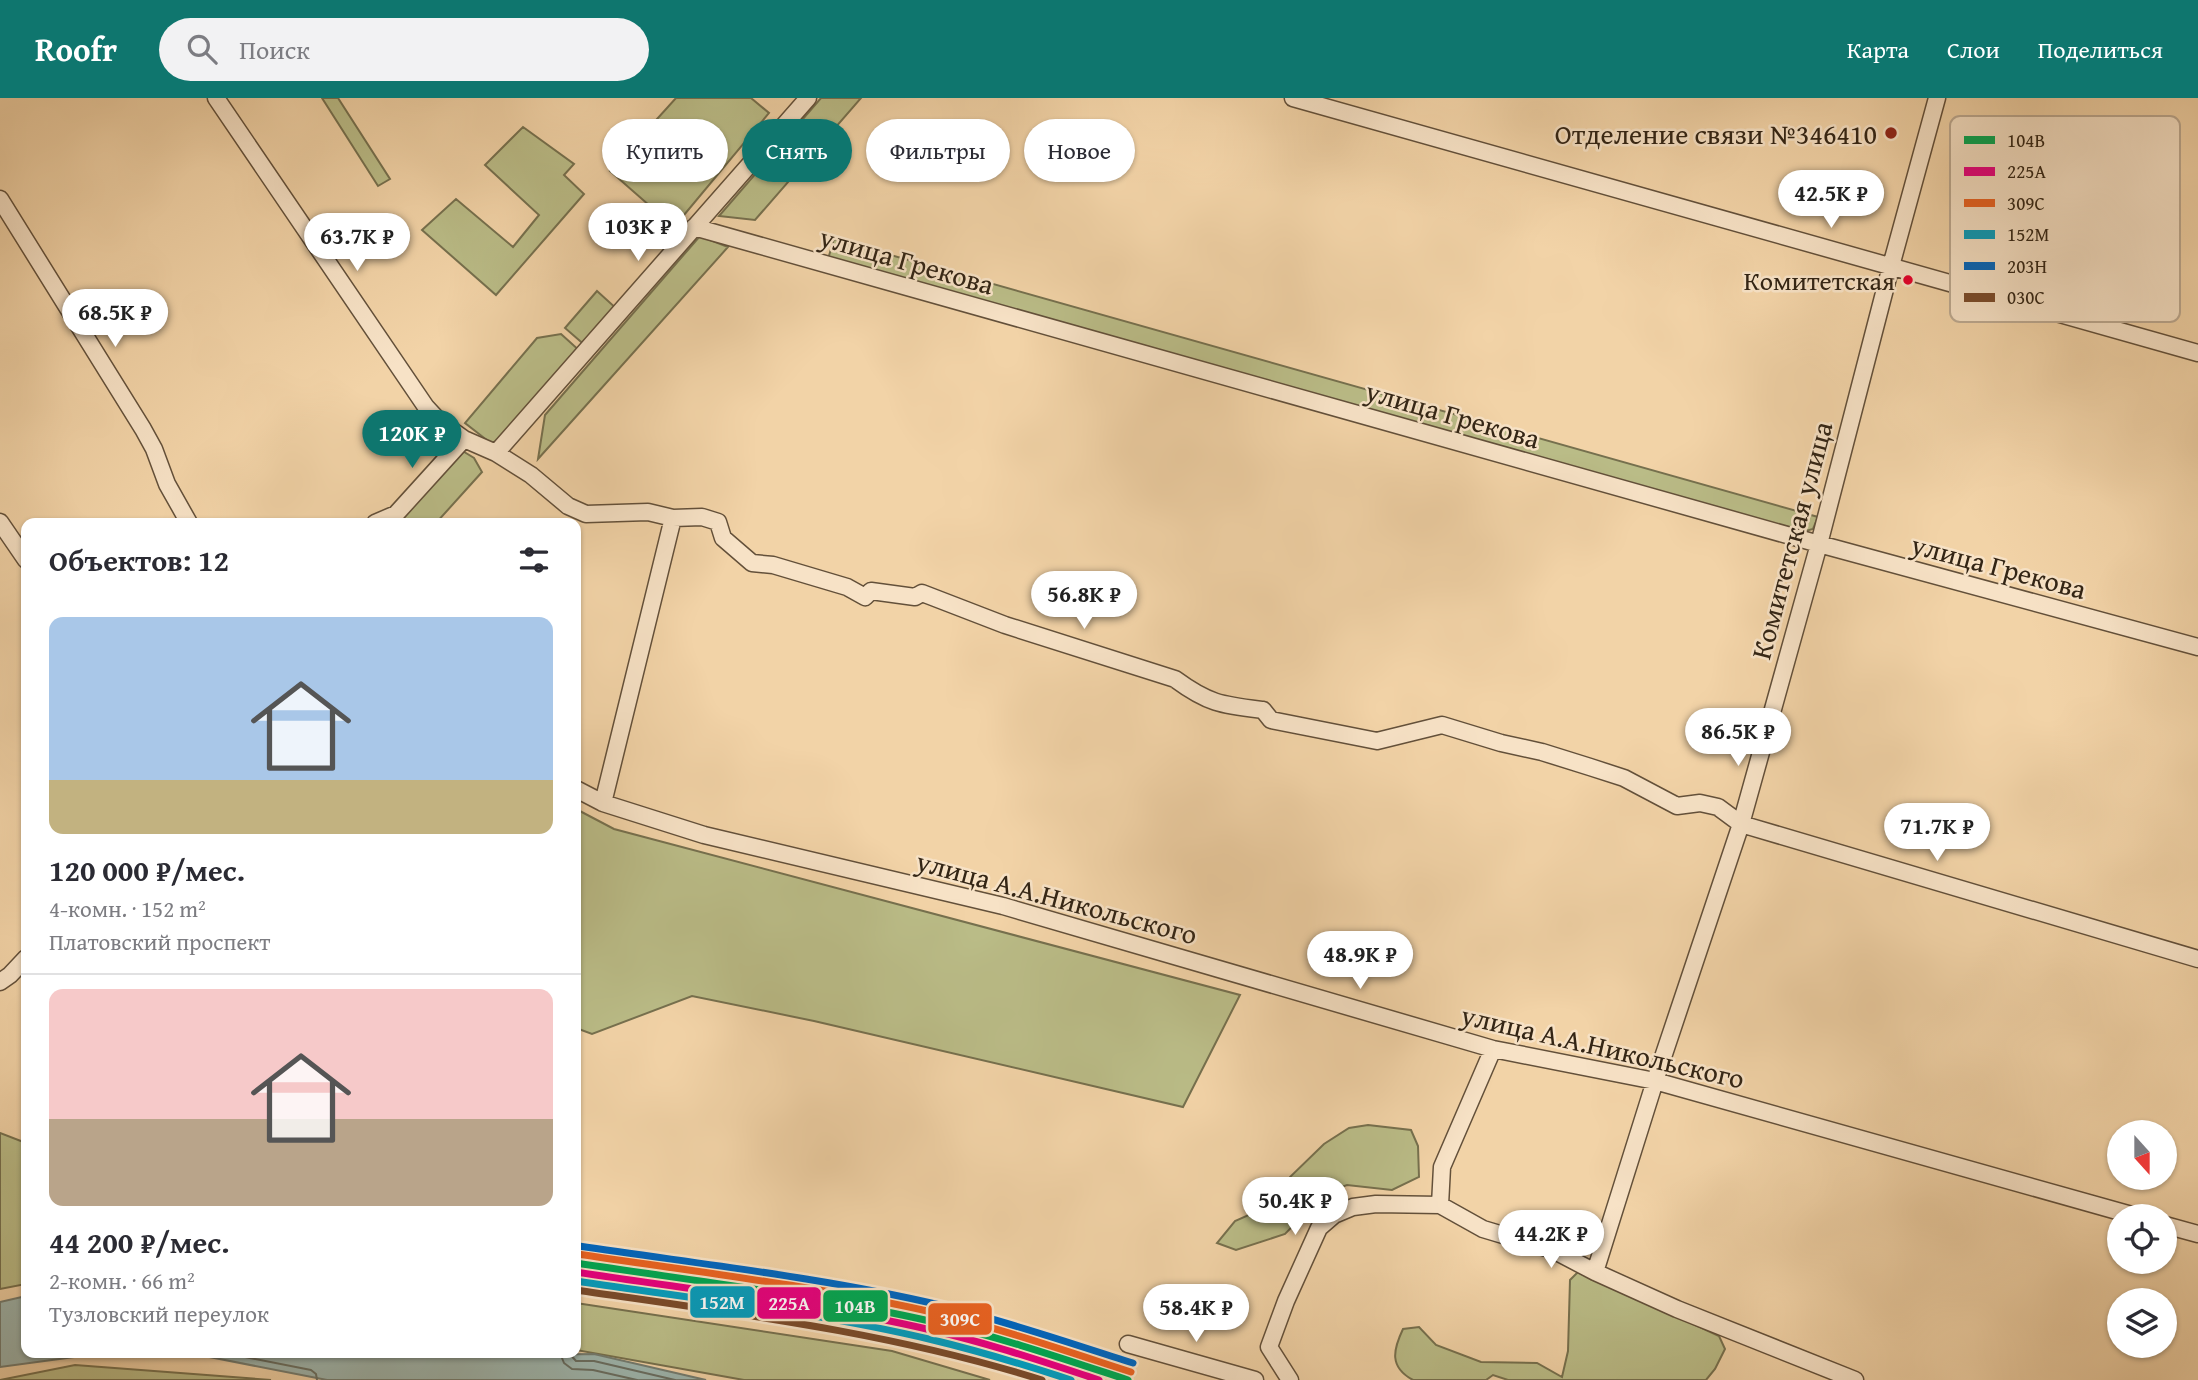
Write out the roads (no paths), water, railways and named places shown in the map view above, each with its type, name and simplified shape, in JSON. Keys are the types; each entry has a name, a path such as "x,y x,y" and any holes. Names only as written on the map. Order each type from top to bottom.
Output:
{"street":[{"path":"216,98 426,407 439,421 464,439 495,453 531,475 568,506 586,514 648,512 673,518 702,517 718,522 723,538 752,563 773,565 835,583 865,597 872,591 915,597 922,593 1005,625 1175,679 1215,704 1263,710 1271,720 1377,741 1442,725 1590,766 1624,778 1677,806 1700,803 1718,807 1741,824 2198,959"},
{"path":"495,453 808,98"},
{"path":"1293,98 1950,283"},
{"name":"Комитетская улица","path":"1595,1272 1655,1081 1741,824 1819,544 1937,98"},
{"path":"0,199 143,429 167,484 186,518"},
{"name":"улица Грекова","path":"694,227 2198,648"},
{"path":"2089,322 2198,353"},
{"path":"387,518 396,514 464,439"},
{"path":"603,803 673,518"},
{"path":"0,522 21,553"},
{"name":"улица А.А.Никольского","path":"581,792 603,803 705,835 1003,906 1493,1049 1655,1081 2107,1208"},
{"path":"5,979 21,963"},
{"path":"1440,1205 1442,1167 1493,1049"},
{"path":"1290,1380 1269,1347 1286,1300 1320,1228 1334,1215 1353,1207 1376,1204 1440,1205 1483,1229 1553,1251 1677,1309 1855,1380"},
{"path":"2177,1228 2198,1234"},
{"path":"1128,1344 1255,1380"}],"water":[{"path":"21,1297 21,1358 67,1358 0,1367 0,1302"},
{"path":"581,1354 594,1354 706,1380 327,1380 215,1358 581,1358"}],"place":[{"name":"Отделение связи №346410","path":"1891,133"},
{"name":"Комитетская","path":"1908,280"}]}
